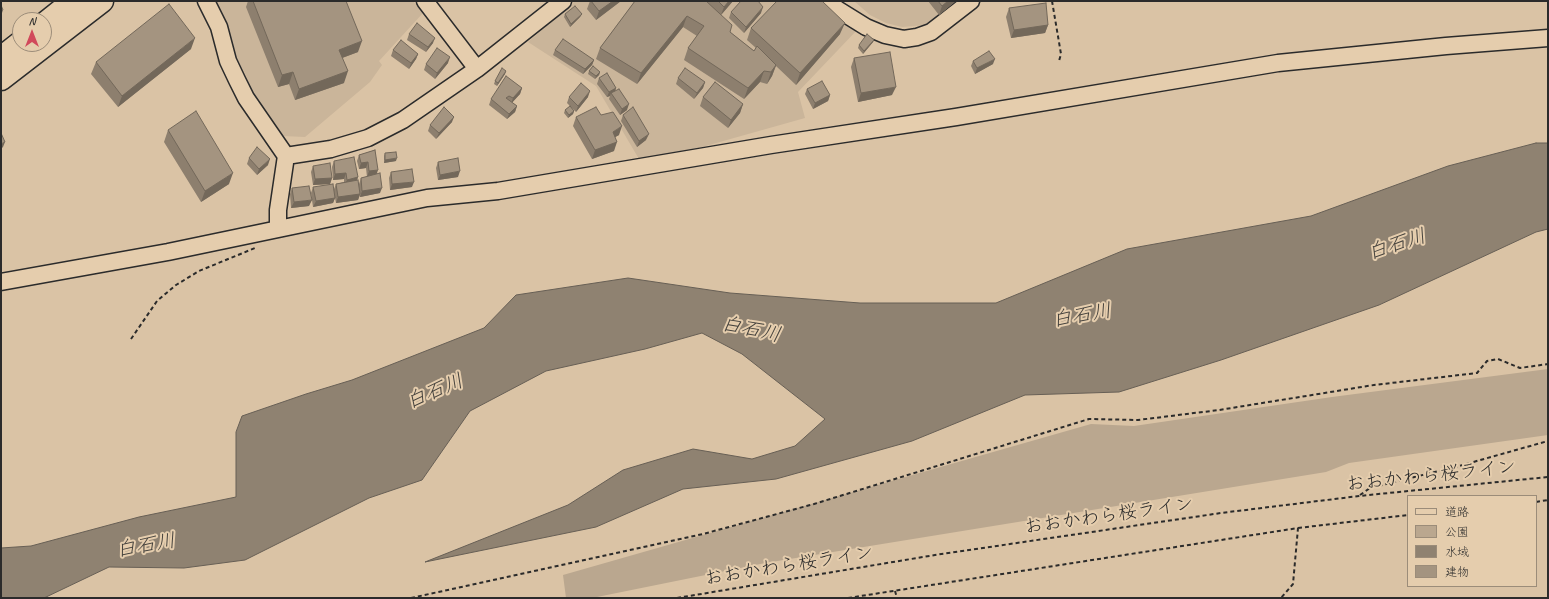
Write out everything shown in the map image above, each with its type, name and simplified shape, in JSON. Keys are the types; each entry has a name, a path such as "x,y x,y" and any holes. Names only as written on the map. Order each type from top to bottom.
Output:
{"highway":[{"path":"52,18 73,1"},
{"path":"1,79 102,1"},
{"path":"1,58 12,49"}],"street":[{"path":"206,1 218,27 228,61 246,98 286,156 278,210 278,228"},
{"path":"425,1 477,69"},
{"path":"286,156 331,149 368,138 403,120 477,69 563,1"},
{"path":"828,1 837,9 866,27 885,35 904,38 917,37 931,32 971,1"},
{"path":"1,282 168,252 427,198 498,192 771,145 956,117 1278,63 1446,46 1548,38"}],"path":[{"path":"1052,1 1061,54 1059,61"},
{"path":"131,339 157,301 176,285 199,271 255,248 278,228"},
{"path":"411,598 703,534 814,504 1089,419 1138,420 1197,413 1374,385 1476,373 1487,361 1498,359 1520,368 1548,364"},
{"path":"1359,496 1370,488 1459,466 1548,441"},
{"name":"おおかわら桜ライン","path":"677,598 943,554 1221,513 1359,496 1548,477"},
{"path":"1537,502 1548,500"},
{"path":"848,598 1298,528 1407,516"},
{"path":"1281,598 1293,584 1298,528"},
{"path":"895,591 897,598"}],"shaded area":[{"path":"214,1 413,1 423,13 379,61 382,65 370,82 305,137 283,136 241,76"},
{"path":"575,1 825,1 858,29 798,92 805,118 702,147 639,159 596,86 528,42"},
{"path":"854,1 962,1 926,25 902,27 886,23 870,15"}],"green space":[{"path":"1548,369 1548,435 1349,463 1326,472 765,563 592,598 566,598 563,575 1091,424 1134,426 1332,397"}],"water":[{"name":"白石川","path":"1536,143 1548,143 1548,229 1536,232 1379,305 1221,360 1119,392 1025,395 912,441 776,479 683,489 596,527 425,562 568,505 623,470 693,449 752,459 795,446 825,419 742,354 702,333 645,349 546,371 470,411 422,480 369,498 245,560 184,568 109,567 44,598 1,598 1,548 31,546 139,517 236,497 236,432 242,416 352,380 484,328 516,295 628,278 730,293 860,303 996,303 1127,249 1311,216 1448,166"}],"building":[{"path":"253,1 346,1 362,41 339,50 348,71 299,89 293,72 282,75"},
{"path":"591,1 613,1 599,11"},
{"path":"635,1 706,1 732,25 730,32 754,51 757,46 776,65 771,72 764,71 748,88 688,48 704,26 687,16 641,73 600,48"},
{"path":"718,1 729,1 724,7"},
{"path":"741,1 758,1 763,7 746,27 731,12"},
{"path":"777,1 822,1 845,23 800,73 751,28"},
{"path":"938,1 948,1 942,6"},
{"path":"1046,3 1048,25 1014,30 1009,8"},
{"path":"169,4 195,38 122,96 96,62"},
{"path":"575,6 582,14 571,24 565,14"},
{"path":"417,23 435,38 428,47 409,34"},
{"path":"867,34 874,40 864,51 859,45"},
{"path":"563,39 594,60 585,69 555,50"},
{"path":"401,40 418,54 411,63 393,50"},
{"path":"437,48 450,57 437,73 426,64"},
{"path":"989,51 995,59 977,68 973,61"},
{"path":"890,52 896,87 861,93 854,58"},
{"path":"593,66 600,72 596,76 589,71"},
{"path":"502,68 506,71 498,83 495,81"},
{"path":"685,68 705,82 697,93 678,78"},
{"path":"607,73 616,88 609,92 599,78"},
{"path":"506,76 522,88 513,98 509,96 506,98 517,106 509,114 491,99"},
{"path":"822,81 830,95 815,103 807,89"},
{"path":"715,82 743,104 731,120 703,97"},
{"path":"581,83 590,91 578,106 569,97"},
{"path":"619,89 629,104 622,109 611,93"},
{"path":"570,106 574,111 569,115 565,110"},
{"path":"444,107 454,117 439,133 430,125"},
{"path":"596,107 601,115 613,112 622,126 613,132 617,142 595,150 576,117"},
{"path":"633,107 649,134 639,141 623,115"},
{"path":"196,111 233,173 205,191 168,130"},
{"path":"1,133 5,142 1,144"},
{"path":"257,147 270,159 259,169 249,158"},
{"path":"375,150 378,170 369,171 368,162 361,163 359,155"},
{"path":"396,152 397,158 385,160 385,153"},
{"path":"354,157 358,177 347,180 346,173 335,174 334,161"},
{"path":"458,158 460,171 440,175 438,162"},
{"path":"330,163 332,178 315,179 313,166"},
{"path":"412,169 414,182 392,184 391,172"},
{"path":"380,173 382,188 362,191 361,178"},
{"path":"358,180 360,194 338,197 336,184"},
{"path":"333,184 335,198 316,201 313,187"},
{"path":"309,186 312,200 294,202 292,188"}]}
